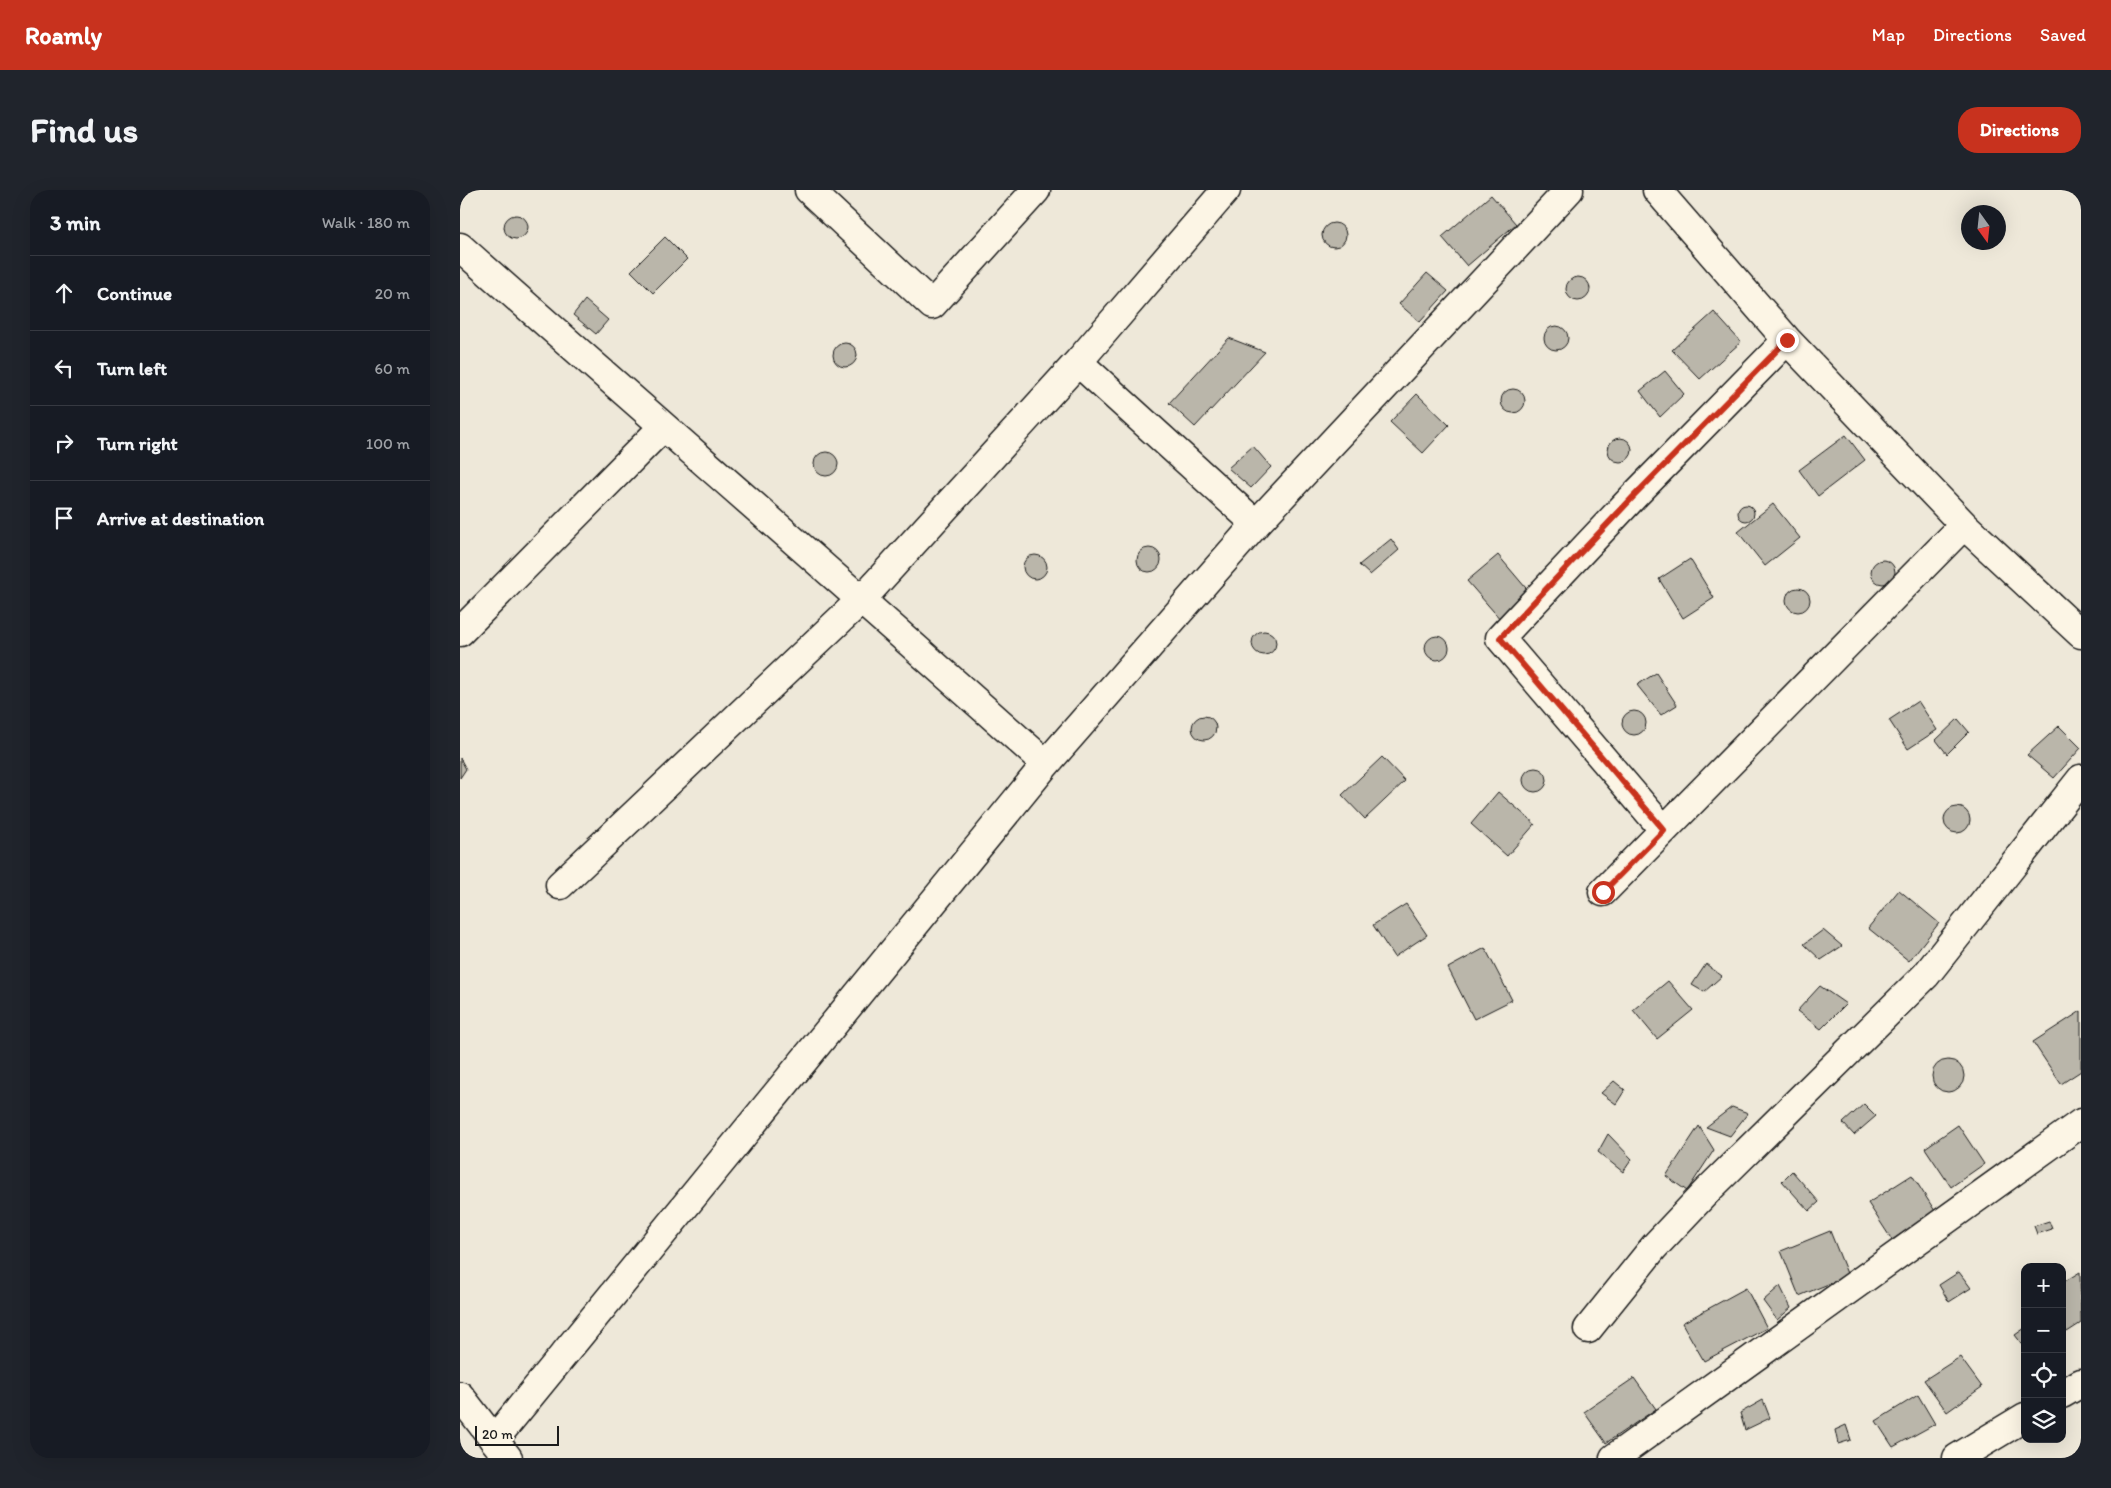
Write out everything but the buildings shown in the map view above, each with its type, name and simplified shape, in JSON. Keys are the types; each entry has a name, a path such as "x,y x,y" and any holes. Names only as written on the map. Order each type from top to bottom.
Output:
{"street":[{"path":"809,190 932,305 1036,190"},
{"path":"560,886 862,599 1078,362 1226,190"},
{"path":"460,1396 501,1449 1046,764 1256,524 1569,190"},
{"path":"1658,190 1787,340 1964,525 2081,634"},
{"path":"460,247 663,428 862,599 1046,764"},
{"path":"1664,830 1500,638 1634,496 1787,340"},
{"path":"1078,362 1256,524"},
{"path":"460,632 663,428"},
{"path":"1603,892 1964,525"},
{"path":"1588,1329 1654,1247 1708,1190 1926,974 2081,779"},
{"path":"1614,1458 2081,1123"},
{"path":"2066,1392 2081,1383"},
{"path":"1957,1458 2021,1419"}],"route":[{"path":"1603,892 1664,830 1500,638 1634,496 1787,340"}]}
